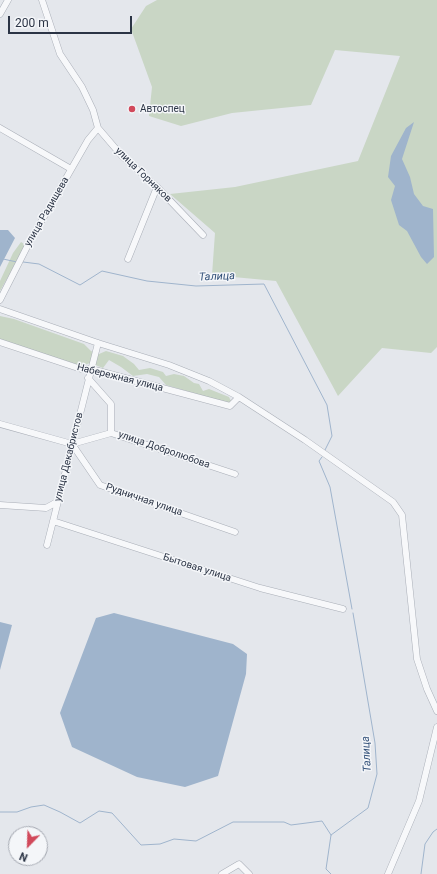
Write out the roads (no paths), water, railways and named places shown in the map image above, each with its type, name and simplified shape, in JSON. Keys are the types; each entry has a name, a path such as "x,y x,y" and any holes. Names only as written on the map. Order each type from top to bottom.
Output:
{"street":[{"path":"0,14 8,0"},
{"name":"улица Горняков","path":"42,0 60,54 82,87 93,110 98,128 122,156 157,187 203,236"},
{"path":"0,128 72,169"},
{"name":"улица Радищева","path":"0,300 30,241 88,140 98,128"},
{"path":"128,258 157,187"},
{"path":"0,309 98,343 169,365 209,381 239,397 305,440 393,502 402,515 417,658 427,689 437,711"},
{"name":"Набережная улица","path":"0,342 81,369 91,369 230,406 239,397"},
{"name":"улица Декабристов","path":"48,545 88,378 98,343"},
{"path":"88,378 111,404 112,433"},
{"path":"0,424 72,444"},
{"name":"улица Добролюбова","path":"72,444 112,433 235,474"},
{"name":"Рудничная улица","path":"72,444 100,485 235,532"},
{"path":"0,505 46,508 58,502"},
{"name":"Бытовая улица","path":"54,521 260,588 343,609"},
{"path":"388,874 419,801 437,727"},
{"path":"222,874 239,864 249,874"}],"water":[{"path":"414,122 402,159 410,177 414,194 423,206 433,209 434,257 427,264 421,257 407,231 399,225 391,200 395,186 388,177 391,156 406,128"},
{"path":"0,230 8,230 15,238 0,267"},
{"path":"114,613 233,644 247,654 246,674 218,776 185,787 137,777 72,747 60,713 96,618"},
{"path":"0,622 12,625 0,670"}],"waterway":[{"name":"Талица","path":"3,259 17,262"},
{"name":"Талица","path":"23,262 39,264 80,285 102,271 147,281 196,286 264,284 327,405 332,436 325,450"},
{"name":"Талица","path":"322,457 319,461 330,487 352,609"},
{"name":"Талица","path":"331,874 326,869 331,835 368,808 377,774 375,743 353,613"},
{"path":"0,812 17,812 31,807 44,805 80,823 99,811 112,813 141,845 160,844 174,839 196,841 233,822 284,822 291,825 322,821 331,835"},
{"path":"421,874 425,844 433,832 437,829"}],"place":[{"name":"Автоспец","path":"132,109"}]}
